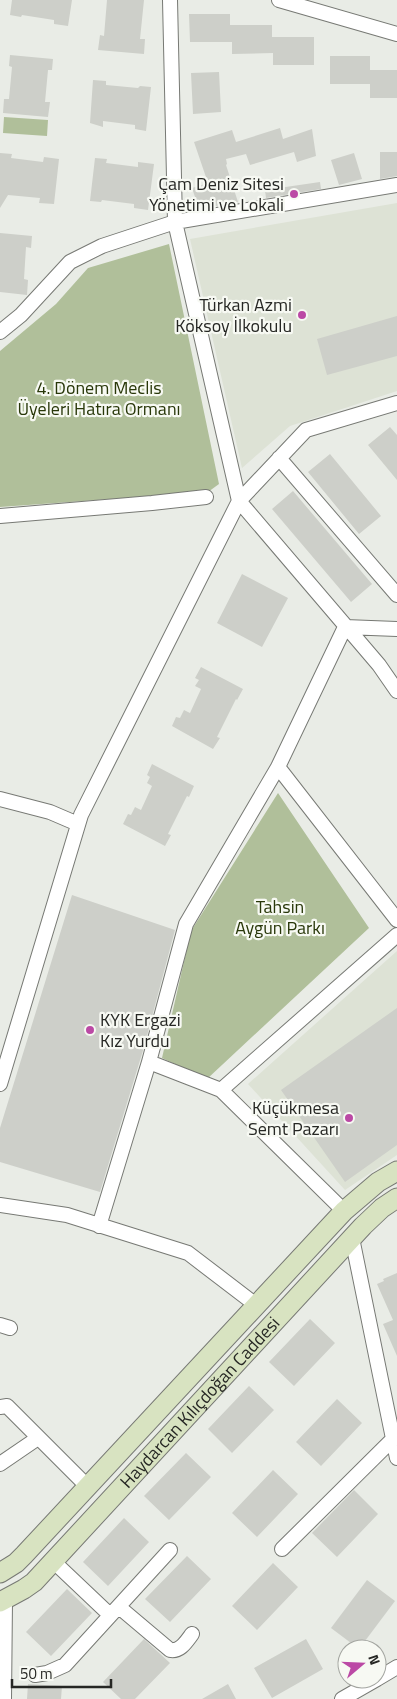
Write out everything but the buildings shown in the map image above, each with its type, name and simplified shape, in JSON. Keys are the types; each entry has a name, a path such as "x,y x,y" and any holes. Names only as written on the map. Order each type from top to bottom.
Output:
{"main road":[{"name":"Haydarcan Kılıçdoğan Caddesi","path":"0,1573 16,1563 344,1211 378,1182 397,1171"},
{"name":"Haydarcan Kılıçdoğan Caddesi","path":"2,1598 34,1582 352,1238 377,1212 397,1198"}],"street":[{"path":"170,0 175,222 239,501 379,665 397,692"},
{"path":"279,0 397,34"},
{"path":"0,332 21,315 70,262 102,246 175,222 397,185"},
{"path":"0,1084 81,815 239,501 306,430 397,403"},
{"path":"279,458 397,595"},
{"path":"0,516 206,497"},
{"path":"345,627 397,629"},
{"path":"100,1226 149,1062 186,924 278,767 345,627"},
{"path":"278,767 397,920"},
{"path":"0,799 50,812 78,824"},
{"path":"221,1090 397,935"},
{"path":"149,1062 221,1090 344,1211"},
{"path":"0,1205 67,1215 188,1253 256,1305"},
{"path":"352,1238 397,1458"},
{"path":"0,1407 7,1406 87,1486"},
{"path":"0,1464 38,1438"},
{"path":"282,1549 393,1439"},
{"path":"35,1675 47,1673 65,1664 170,1550"},
{"path":"54,1561 115,1611 170,1650 180,1649 192,1634"},
{"path":"2,1598 4,1699"},
{"path":"342,1699 360,1689"}],"shaded area":[{"name":"Türkan Azmi Köksoy İlkokulu","path":"397,203 397,391 290,426 242,468 190,239"},
{"path":"397,951 397,1155 345,1190 248,1084"}],"green space":[{"path":"4,117 48,120 47,136 3,133"},
{"name":"4. Dönem Meclis Üyeleri Hatıra Ormanı","path":"169,244 219,484 208,492 0,507 0,351 56,304 88,268"},
{"name":"Tahsin Aygün Parkı","path":"278,793 369,928 207,1079 162,1058 191,931"}],"place":[{"name":"Çam Deniz Sitesi Yönetimi ve Lokali","path":"294,194"},
{"name":"Türkan Azmi Köksoy İlkokulu","path":"302,315"},
{"name":"KYK Ergazi Kız Yurdu","path":"90,1030"},
{"name":"Küçükmesa Semt Pazarı","path":"349,1118"}]}
